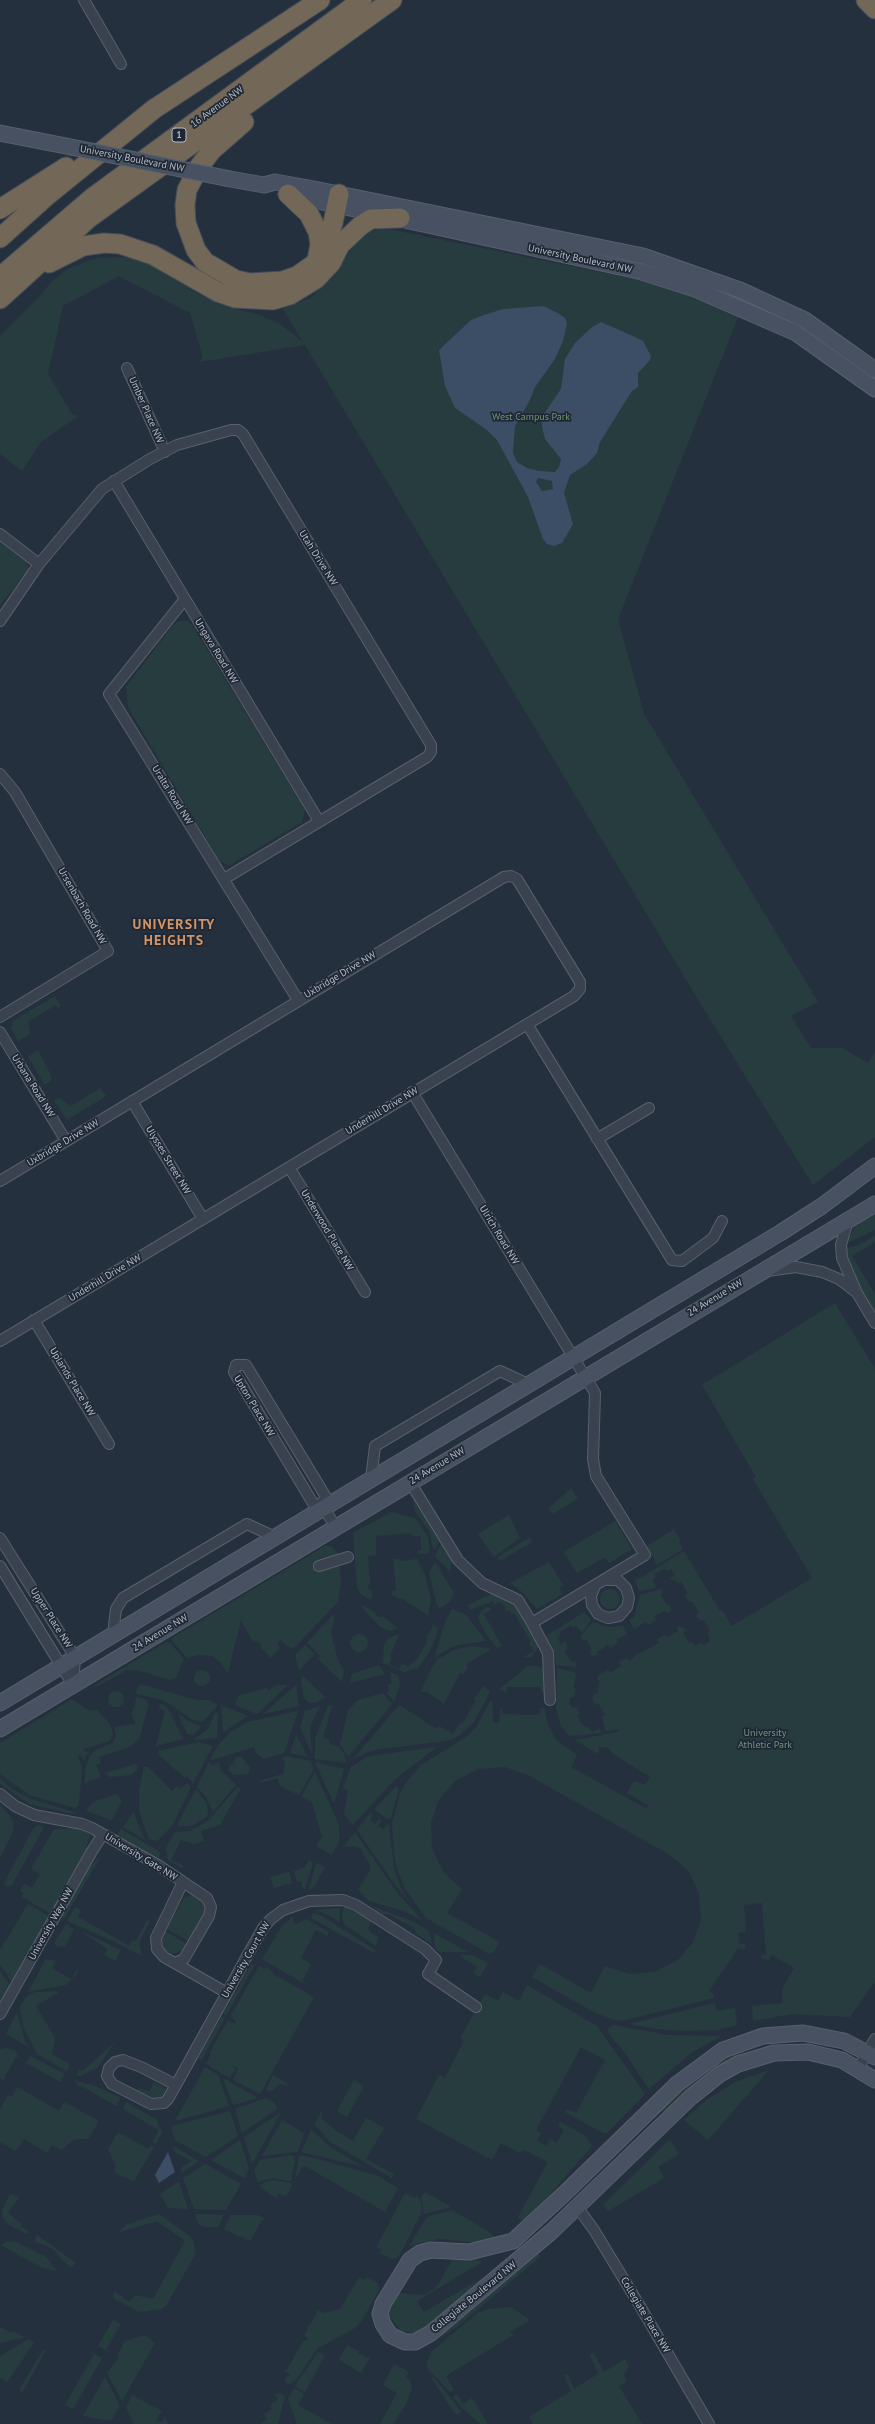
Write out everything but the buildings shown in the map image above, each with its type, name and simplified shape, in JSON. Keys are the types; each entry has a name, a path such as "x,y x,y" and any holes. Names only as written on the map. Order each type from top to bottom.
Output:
{"highway":[{"path":"0,209 320,0"},
{"name":"16 Avenue NW","path":"1,290 92,198 362,0"},
{"path":"343,201 324,251 314,264 297,276 283,281 264,283 236,280 205,262 196,250 186,223 185,205 187,190 199,168 212,150 336,43 392,0"},
{"path":"866,0 875,10"},
{"path":"1,290 90,218 318,53 336,43"},
{"path":"0,238 49,194 154,109"},
{"path":"288,194 309,214 318,232 320,244 314,264"},
{"path":"340,245 343,201"},
{"path":"1,290 58,257 83,246 104,243 134,248 153,255 218,292 235,298 256,301 273,300 290,295 316,279 331,263 340,245 350,233 371,219 400,218"}],"street":[{"path":"84,0 121,64"},
{"name":"University Boulevard NW","path":"0,133 230,179 264,185 275,182 400,218 484,239 638,271 695,289 796,333 875,389"},
{"name":"University Boulevard NW","path":"264,185 272,192 343,201 643,256 702,275 805,320 875,370"},
{"name":"Umber Place NW","path":"127,368 165,452"},
{"name":"Utah Drive NW","path":"0,621 39,564 91,501 114,481 177,445 231,430 238,430 244,434 430,744 431,752 427,757 224,879"},
{"name":"Ungava Road NW","path":"114,481 319,822"},
{"path":"0,534 39,564"},
{"name":"Uralta Road NW","path":"185,599 109,694 298,1000"},
{"name":"Ursenbach Road NW","path":"0,774 15,792 108,951 0,1018"},
{"name":"Uxbridge Drive NW","path":"0,1181 504,876 511,876 517,879 580,982 580,990 574,996 527,1024"},
{"path":"527,1024 672,1260 682,1260 713,1238 722,1221"},
{"name":"Underhill Drive NW","path":"0,1341 527,1024"},
{"name":"Urbana Road NW","path":"0,1032 66,1141"},
{"name":"Ulrich Road NW","path":"412,1092 595,1393 593,1458 596,1476 646,1555 605,1580"},
{"name":"Ulysses Street NW","path":"132,1101 203,1219"},
{"path":"597,1138 649,1108"},
{"path":"0,1703 275,1537 323,1506 398,1463 780,1233 822,1206 875,1166"},
{"name":"Underwood Place NW","path":"289,1167 365,1292"},
{"name":"24 Avenue NW","path":"0,1729 757,1273 875,1204"},
{"path":"848,1220 841,1245 842,1258 857,1293 875,1323"},
{"path":"757,1273 796,1267 822,1272 839,1279 857,1293"},
{"name":"Uplands Place NW","path":"34,1320 109,1444"},
{"name":"Upton Place NW","path":"246,1364 326,1497 323,1506 314,1505 234,1372 236,1365 246,1364"},
{"path":"371,1479 375,1446 500,1371 528,1384"},
{"path":"398,1463 458,1560 482,1583 518,1600 548,1653 550,1700"},
{"path":"323,1506 336,1527"},
{"path":"114,1634 116,1609 119,1603 130,1594 247,1524 275,1537"},
{"name":"Upper Place NW","path":"0,1538 75,1657 73,1686"},
{"path":"319,1566 348,1557"},
{"name":"Upper Place NW","path":"0,1566 73,1686"},
{"path":"532,1623 605,1580 618,1580 626,1588 628,1598 627,1607 619,1616 608,1618 598,1614 592,1605 591,1596 595,1586"},
{"name":"University Gate NW","path":"0,1794 15,1806 34,1815 82,1824 103,1834 182,1882 156,1938 155,1945 159,1952 175,1963 227,1993"},
{"name":"University Way NW","path":"0,2014 103,1834"},
{"path":"175,1963 184,1959 209,1916 211,1907 207,1898 182,1882"},
{"name":"University Court NW","path":"176,2085 141,2067 123,2060 115,2062 109,2068 107,2076 112,2084 151,2104 164,2103 176,2085 263,1928 271,1919 287,1908 309,1901 343,1900 356,1905 425,1949 436,1960 428,1974 476,2007"},
{"name":"Collegiate Boulevard NW","path":"873,2049 832,2037 790,2032 750,2039 723,2050 677,2084 564,2194 513,2241 468,2252 431,2250 420,2253 410,2260 382,2304 380,2314 383,2324 390,2335 405,2342 415,2342 431,2333 522,2258 578,2208 684,2103 710,2082 738,2064 767,2054 802,2051 834,2057 858,2068 875,2080"},
{"path":"858,2068 873,2049"},
{"name":"Collegiate Place NW","path":"578,2208 594,2230 709,2424"}],"green space":[{"name":"West Campus Park","path":"384,228 693,291 739,315 618,619 644,714 818,1002 791,1016 811,1048 842,1048 868,1063 875,1051 875,1137 813,1185 700,1003 305,345 199,362 203,358 190,313 119,276 63,306 48,374 72,414 78,416 41,442 22,471 0,454 0,336 40,296 51,282 67,269 96,258 121,257 135,259 148,264 198,294 227,307 257,314 279,323 303,342 283,309 310,298 334,276 352,248 366,233"},
{"path":"0,541 27,562 29,569 0,605"},
{"path":"180,621 188,621 192,625 305,810 302,822 230,865 220,862 128,707 126,687 174,624"},
{"path":"55,996 61,1006 58,1008 56,1005 28,1022 30,1034 18,1041 11,1028 13,1021"},
{"path":"38,1050 52,1077 50,1082 44,1084 28,1057"},
{"path":"100,1088 106,1096 67,1120 54,1100 60,1098 71,1106"},
{"path":"875,1211 875,1230 847,1243 856,1224"},
{"path":"875,1236 875,1242 852,1256 875,1294 875,1311 847,1265 846,1251 847,1248 859,1245"},
{"name":"University Athletic Park","path":"835,1303 875,1369 875,1982 850,2017 792,2014 753,2021 752,2006 782,2003 783,1987 794,1968 772,1955 769,1960 761,1958 761,1955 766,1954 762,1903 744,1905 746,1932 738,1933 739,1944 744,1944 746,1947 743,1950 738,1948 709,1991 713,1994 714,1998 621,2021 611,2019 592,2011 532,1977 540,1964 591,1993 605,1966 629,1974 655,1972 678,1960 693,1942 701,1920 699,1893 688,1870 668,1854 528,1775 505,1767 478,1769 455,1781 439,1800 431,1822 432,1849 444,1873 462,1889 447,1913 500,1942 493,1953 491,1952 490,1954 426,1918 405,1889 396,1867 392,1824 400,1794 407,1781 421,1765 469,1735 477,1726 490,1701 492,1701 493,1723 499,1723 501,1706 503,1714 540,1715 540,1709 544,1708 548,1724 556,1740 577,1755 571,1767 647,1809 649,1806 627,1793 632,1783 636,1781 645,1785 650,1777 613,1754 607,1747 599,1747 598,1754 575,1740 618,1732 617,1729 605,1730 602,1717 605,1715 598,1703 595,1705 592,1699 594,1693 597,1694 600,1681 597,1680 598,1676 608,1670 610,1673 621,1666 619,1662 627,1658 629,1661 636,1655 659,1643 657,1639 665,1635 667,1638 678,1631 677,1628 680,1626 686,1630 683,1632 689,1643 693,1642 695,1646 701,1642 704,1645 710,1641 708,1633 710,1631 704,1620 700,1621 696,1614 699,1612 692,1601 689,1602 685,1595 688,1593 681,1582 677,1583 675,1580 672,1581 670,1578 675,1575 671,1569 667,1571 665,1568 654,1575 656,1578 652,1580 656,1587 653,1589 639,1591 635,1581 684,1551 720,1611 722,1610 732,1626 812,1578 753,1479 756,1477 702,1385"},
{"path":"571,1488 578,1499 552,1514 548,1509"},
{"path":"413,1499 439,1541 435,1549 433,1548 429,1531 415,1511"},
{"path":"391,1512 414,1518 428,1537 430,1550 427,1554 418,1554 418,1551 421,1551 421,1536 412,1536 412,1533 376,1536 376,1555 368,1556 370,1584 368,1585 369,1590 372,1590 372,1600 362,1595 357,1588 353,1533"},
{"path":"509,1515 520,1538 494,1557 478,1534"},
{"path":"615,1521 632,1549 609,1563 605,1557 577,1573 564,1552"},
{"path":"674,1529 681,1541 679,1542 683,1549 657,1565 647,1546"},
{"path":"530,1537 532,1541 529,1544 500,1561 498,1557"},
{"path":"441,1544 451,1560 450,1572 435,1556"},
{"path":"319,1545 320,1547 117,1669 116,1667"},
{"path":"325,1546 331,1546 339,1554 341,1583 338,1602 294,1648 289,1647 281,1640 277,1644 280,1648 271,1658 260,1647 262,1644 252,1640 241,1620 228,1673 220,1662 212,1656 199,1655 187,1658 172,1641 172,1638"},
{"path":"393,1559 400,1559 401,1561 417,1559 425,1575 431,1601 428,1615 401,1598 400,1599 392,1595 392,1591 396,1590"},
{"path":"435,1562 454,1593 450,1602 440,1608 437,1605 429,1573"},
{"path":"549,1562 563,1585 559,1588 562,1594 537,1609 522,1592 510,1583"},
{"path":"610,1589 617,1592 620,1599 617,1606 610,1609 603,1606 600,1599 603,1592"},
{"path":"660,1589 663,1592 660,1594 667,1605 670,1604 671,1611 667,1613 665,1610 654,1617 656,1620 648,1625 646,1622 634,1629 629,1620 634,1617 640,1595"},
{"path":"491,1594 510,1600 517,1606 540,1646 531,1657 524,1657 534,1651 529,1643 531,1642 514,1613 512,1614 509,1610 507,1612 503,1604 499,1602 495,1605 493,1601 470,1610 468,1605"},
{"path":"363,1605 376,1613 375,1615 381,1618 382,1616 398,1628 390,1631 380,1627 361,1606"},
{"path":"487,1607 492,1609 484,1614 500,1643 503,1645 497,1648 486,1634 478,1618 481,1611"},
{"path":"452,1609 466,1615 486,1641 453,1646 435,1657 444,1625"},
{"path":"584,1612 591,1620 582,1633 576,1626 573,1628 571,1625 559,1632 561,1635 557,1638 561,1644 566,1641 567,1650 564,1652 572,1663 575,1661 577,1667 556,1665 554,1654 546,1636"},
{"path":"333,1615 335,1615 331,1633 338,1660 344,1671 342,1682 318,1659 320,1656 307,1643"},
{"path":"593,1622 608,1627 623,1626 627,1634 616,1640 618,1643 610,1648 608,1645 597,1652 599,1655 592,1656 590,1652 592,1650 586,1639 583,1641 580,1637"},
{"path":"431,1623 438,1629 429,1653 418,1668 404,1672 399,1670 402,1664 408,1667 419,1656 428,1640 426,1638 433,1627"},
{"path":"359,1634 365,1637 368,1643 365,1649 359,1652 353,1649 350,1643 353,1637"},
{"path":"399,1634 390,1656 392,1658 389,1664 398,1670 383,1663 384,1645 388,1638"},
{"path":"166,1642 170,1643 184,1659 176,1678 170,1680 137,1670 127,1670 96,1687 94,1686"},
{"path":"305,1645 315,1654 299,1671 295,1655"},
{"path":"471,1646 492,1649 466,1664 468,1668 463,1674 460,1673 444,1704 426,1691 425,1693 421,1691 432,1667 438,1659 454,1650"},
{"path":"379,1665 385,1674 350,1683 352,1674"},
{"path":"528,1666 545,1667 545,1689 542,1694 540,1687 507,1687 506,1693 499,1689"},
{"path":"557,1668 576,1673 573,1688 576,1689 574,1697 571,1697 569,1703 573,1708 576,1707 580,1714 577,1716 584,1727 587,1726 593,1732 600,1728 601,1733 569,1736 561,1726 556,1709"},
{"path":"199,1670 205,1670 210,1675 208,1684 205,1686 199,1686 194,1681 194,1675"},
{"path":"390,1672 398,1675 400,1685 394,1702 386,1692 389,1691 388,1685 392,1684"},
{"path":"303,1676 325,1697 316,1703 309,1703 304,1698 302,1689 301,1679"},
{"path":"140,1684 197,1700 208,1700 217,1704 217,1706 202,1722 193,1720 163,1700 137,1694 136,1691"},
{"path":"296,1684 299,1706 263,1714 295,1686"},
{"path":"277,1685 288,1685 257,1714 235,1705 238,1696 267,1688 268,1691"},
{"path":"484,1686 490,1692 474,1722 458,1736 446,1741 373,1750 353,1759 399,1705 435,1728 441,1727 453,1734 461,1722 463,1723 476,1700 474,1699"},
{"path":"113,1691 119,1691 124,1696 122,1705 119,1707 113,1707 108,1702 108,1696"},
{"path":"383,1693 392,1704 348,1757 339,1743 341,1742 348,1710 358,1700"},
{"path":"137,1697 147,1700 148,1706 139,1739 130,1747 99,1757 101,1763 96,1765 101,1777 85,1783 85,1769 90,1755 96,1750 113,1743 116,1737 114,1727 135,1724 132,1714"},
{"path":"72,1699 88,1710 98,1710 110,1725 113,1734 110,1741 83,1749 84,1752 89,1751 84,1761 80,1755 78,1756 82,1769 79,1801 78,1806 75,1808 29,1795 0,1774 0,1743"},
{"path":"160,1704 165,1705 171,1714 183,1739 156,1746 165,1711 159,1708"},
{"path":"221,1705 248,1716 223,1732"},
{"path":"328,1705 332,1706 323,1738 330,1740 329,1744 338,1746 344,1753 346,1763 315,1759 315,1739"},
{"path":"320,1706 310,1727 312,1754 300,1727 305,1711"},
{"path":"298,1711 284,1753 263,1759 256,1753 254,1747 212,1760 210,1759 219,1744 231,1732 247,1722"},
{"path":"178,1713 188,1721 201,1726 194,1735 187,1734"},
{"path":"215,1713 218,1713 217,1738 193,1740 208,1729"},
{"path":"296,1735 308,1757 290,1753"},
{"path":"198,1742 213,1746 193,1783 187,1776 185,1778 159,1755 158,1751"},
{"path":"437,1747 394,1780 353,1825 344,1814 348,1791 343,1788 351,1767 369,1756"},
{"path":"241,1756 250,1768 248,1774 234,1775 228,1770 230,1765 233,1764 235,1758"},
{"path":"288,1756 310,1761 314,1769 299,1795 279,1785 278,1778 260,1783 259,1781 283,1774 285,1763 282,1758"},
{"path":"209,1762 213,1766 219,1762 220,1769 236,1785 213,1812 206,1797 197,1787"},
{"path":"315,1762 344,1769 334,1804"},
{"path":"135,1764 138,1765 137,1770 131,1775 110,1777 105,1773"},
{"path":"144,1767 148,1767 172,1791 177,1786 180,1789 187,1783 191,1787 172,1826 157,1841 149,1839 139,1811 139,1789"},
{"path":"315,1772 339,1825 339,1841 332,1855 316,1846 322,1837 312,1802 301,1797"},
{"path":"0,1778 13,1790 29,1798 77,1813 72,1814 29,1804 0,1784"},
{"path":"396,1786 399,1789 391,1818 387,1819 374,1809"},
{"path":"237,1787 241,1788 220,1825 201,1831 204,1841 194,1844 181,1840 171,1860 184,1866 182,1868 168,1860 166,1847 175,1832 190,1831 208,1821"},
{"path":"196,1789 207,1804 208,1816 192,1826 178,1826 177,1825"},
{"path":"117,1794 122,1801 112,1820 88,1812 87,1809 93,1802"},
{"path":"0,1805 7,1812 13,1822 14,1829 0,1858"},
{"path":"134,1812 138,1824 145,1840 123,1827"},
{"path":"370,1813 373,1815 370,1820 375,1824 379,1819 382,1820 378,1826 384,1829 388,1824 389,1825 394,1869 402,1891 414,1907 395,1885 357,1830"},
{"path":"38,1825 43,1826 43,1829 12,1885 8,1887 4,1885 33,1829"},
{"path":"54,1829 81,1829 87,1831 90,1836 86,1849 50,1913 22,1897 24,1893 20,1891 24,1884 32,1888 40,1874 31,1869"},
{"path":"121,1829 160,1852 159,1858 117,1835"},
{"path":"355,1832 398,1894 423,1921 404,1911 369,1901 358,1889 370,1871 370,1865 360,1848 355,1846 343,1847"},
{"path":"101,1856 64,1919 61,1917 89,1867"},
{"path":"309,1860 313,1863 304,1891 301,1881 297,1882 294,1871 304,1868"},
{"path":"316,1863 325,1867 314,1887 309,1890"},
{"path":"289,1872 292,1883 274,1888 270,1877"},
{"path":"193,1894 207,1902 205,1912 189,1941 167,1929 183,1899"},
{"path":"28,1904 49,1916 12,1982 0,1965 0,1950"},
{"path":"344,1906 372,1921 368,1928 370,1932 378,1937 376,1946 345,1925 342,1918"},
{"path":"371,1906 414,1922 429,1931 432,1944 417,1934 414,1928 388,1914 382,1914"},
{"path":"75,1907 81,1910 78,1917 129,1946 133,1940 136,1941 147,1920 150,1921 139,1942 142,1956 117,1943 67,1921"},
{"path":"340,1908 339,1922 327,1914 315,1910"},
{"path":"313,1913 322,1916 375,1950 374,1953 311,1918"},
{"path":"293,1916 293,1923 296,1924 306,1919 329,1932 327,1936 316,1930 301,1958 311,1964 302,1981 310,1985 301,1982 262,1959 282,1926"},
{"path":"66,1924 74,1929 65,1947 56,1946 54,1943"},
{"path":"80,1931 121,1950 115,1961 104,1955 108,1949"},
{"path":"165,1931 187,1944 183,1950 173,1954 164,1949 162,1938"},
{"path":"434,1933 468,1952 440,1952 435,1948"},
{"path":"460,1955 473,1955 488,1963 480,1977 473,1973 477,1967"},
{"path":"46,1959 56,1961 52,1968 71,1979 76,1971 78,1972 66,1985 28,1992"},
{"path":"251,1964 254,1966 226,2016 223,2014"},
{"path":"259,1966 264,1969 266,1967 273,1972 273,1974 314,1997 260,2094 233,2080 238,2068 229,2064 235,2069 230,2078 206,2064 211,2055 209,2054 228,2020 235,2024 236,2021 230,2017"},
{"path":"0,1971 10,1985 0,2002"},
{"path":"527,1985 597,2026 645,2094 607,2133 603,2133 565,2112 567,2109 576,2113 605,2060 581,2047 536,2130 541,2133 537,2141 546,2146 550,2139 557,2143 564,2130 558,2126 560,2122 586,2136 592,2146 525,2223 518,2217 548,2162 523,2149 521,2153 501,2143 492,2160 416,2119 439,2075 445,2078 464,2041 460,2038 485,1994 498,2001 503,1992 519,2001"},
{"path":"57,1991 58,1993 36,2006 55,2038 52,2054 70,2064 67,2071 37,2054 24,2029 20,2010 20,2006 27,1996 35,1992"},
{"path":"715,2003 716,2011 735,2008 737,2025 718,2030 684,2031 657,2029 629,2024"},
{"path":"17,2012 25,2041 30,2048 6,2034"},
{"path":"222,2016 225,2018 201,2061 198,2059"},
{"path":"614,2025 668,2035 721,2036 691,2053 649,2089 625,2053 608,2033 609,2027"},
{"path":"115,2042 98,2067 80,2076 76,2075 79,2070 83,2071"},
{"path":"8,2048 16,2051 18,2058 16,2057 3,2080 0,2078 0,2049"},
{"path":"742,2048 745,2054 721,2067 665,2115 659,2108 708,2066"},
{"path":"30,2056 65,2074 60,2082 26,2063"},
{"path":"205,2067 218,2075 229,2106 175,2121"},
{"path":"769,2070 708,2140 684,2120 704,2102 735,2082"},
{"path":"273,2075 288,2084 279,2084 272,2091 266,2090"},
{"path":"223,2078 258,2098 233,2105"},
{"path":"74,2080 95,2086 121,2098 116,2106 80,2085 79,2087"},
{"path":"354,2080 364,2086 347,2117 337,2111"},
{"path":"154,2082 168,2090 161,2099 154,2100 137,2092 139,2088 149,2091"},
{"path":"17,2087 59,2111 64,2102 99,2121 89,2138 73,2140 61,2150 52,2145 47,2153 24,2139 16,2151 0,2142 0,2110 8,2095 12,2097"},
{"path":"266,2098 275,2103 277,2109 242,2133 235,2109"},
{"path":"126,2102 156,2119 162,2133 156,2144 152,2142 159,2130 123,2109"},
{"path":"323,2110 321,2118 335,2130 353,2141 366,2118 384,2128 366,2159 394,2174 392,2178 330,2142 314,2124"},
{"path":"230,2111 238,2136 206,2157 175,2140 171,2126"},
{"path":"281,2112 278,2118 252,2164 244,2137"},
{"path":"282,2120 304,2133 298,2152 262,2156"},
{"path":"311,2130 332,2148 362,2166 301,2152"},
{"path":"118,2132 148,2149 151,2145 154,2147 134,2181 115,2173 115,2164 108,2149"},
{"path":"670,2139 679,2154 658,2167 664,2178 608,2211 603,2205"},
{"path":"240,2140 249,2169 244,2178 211,2160"},
{"path":"173,2146 199,2161 182,2173 181,2168 191,2161 175,2152"},
{"path":"290,2155 294,2156 295,2161 291,2181 272,2178 258,2182 254,2171 260,2160"},
{"path":"302,2155 376,2175 398,2188 385,2212 305,2166 302,2167 295,2180 299,2157"},
{"path":"205,2164 241,2184 226,2210 194,2209 183,2178"},
{"path":"272,2180 291,2183 292,2186 286,2196 279,2193 277,2194 278,2199 261,2188 259,2185"},
{"path":"178,2182 188,2209 168,2208 160,2194"},
{"path":"425,2192 450,2206 449,2208 424,2214 421,2197"},
{"path":"10,2193 19,2198 8,2213 22,2224 21,2226 29,2232 27,2234 9,2225 3,2218 2,2211"},
{"path":"405,2193 415,2198 417,2195 421,2202 422,2211 402,2251 397,2258 391,2259 380,2253 381,2250 377,2246"},
{"path":"452,2210 488,2231 496,2239 484,2243 439,2239 409,2246 427,2217"},
{"path":"159,2214 191,2237 194,2243 195,2255 166,2306 161,2309 139,2312 113,2298 114,2291 129,2302 135,2295 153,2299 185,2241 157,2221 117,2233 128,2224"},
{"path":"195,2214 224,2215 218,2227 207,2227 199,2225"},
{"path":"231,2215 257,2215 265,2219 262,2220 250,2241 224,2229"},
{"path":"37,2235 76,2263 70,2268 53,2249 34,2241"},
{"path":"8,2241 16,2242 45,2256 57,2271 42,2268 1,2245"},
{"path":"539,2253 540,2257 458,2326 440,2338 437,2338"},
{"path":"454,2257 474,2258 482,2262 417,2301 424,2312 506,2264 455,2309 416,2334 400,2330 390,2316 390,2308 398,2293 424,2295 436,2288"},
{"path":"367,2277 378,2283 379,2290 361,2322 352,2330 318,2348 296,2380 290,2384 286,2383 284,2379 290,2375 284,2370 287,2369 304,2340 307,2341 308,2338 304,2335 317,2313 316,2310 324,2313 340,2309 359,2278 365,2280"},
{"path":"511,2307 530,2320 510,2332 513,2335 446,2376 454,2390 450,2392 428,2369 427,2362 432,2351 479,2312 489,2309"},
{"path":"113,2320 121,2324 106,2350 98,2346"},
{"path":"0,2327 12,2333 13,2331 25,2337 0,2343"},
{"path":"145,2335 155,2343 122,2401 107,2373 119,2357 117,2356 125,2341"},
{"path":"29,2339 34,2343 7,2382 0,2378 0,2356"},
{"path":"347,2345 359,2351 358,2353 367,2358 370,2357 361,2373 339,2360"},
{"path":"44,2349 46,2350 22,2393 20,2388"},
{"path":"318,2352 324,2355 323,2359 305,2392 295,2386"},
{"path":"594,2353 604,2372 625,2359 629,2366 624,2374 626,2382 619,2386 642,2424 533,2424 529,2417 571,2391 564,2375 568,2374 574,2389 598,2374 590,2355"},
{"path":"94,2354 102,2358 73,2409 65,2405"},
{"path":"394,2364 409,2372 406,2377 410,2380 412,2389 406,2404 393,2424 380,2424 397,2393 383,2385"},
{"path":"105,2377 120,2406 111,2421 83,2416"},
{"path":"433,2377 461,2412 456,2415 431,2378"},
{"path":"294,2388 304,2394 298,2405 332,2424 297,2424 288,2399"},
{"path":"279,2393 285,2397 278,2424 260,2424 267,2419 264,2414 272,2409 270,2405 278,2400 275,2395"},
{"path":"457,2394 463,2404 472,2398 488,2424 480,2424 462,2408 453,2397"},
{"path":"132,2395 162,2411 156,2420 162,2423 165,2417 168,2424 134,2424 126,2407"}],"water":[{"path":"543,306 565,318 567,324 563,341 555,359 535,387 529,402 515,426 513,453 517,462 527,468 539,471 555,472 559,467 561,459 545,439 542,427 542,417 561,389 565,359 575,343 591,328 601,322 635,337 643,341 651,356 650,360 638,373 638,387 632,391 600,442 597,453 587,464 570,475 564,493 573,524 562,543 554,546 547,544 543,539 528,497 497,440 487,430 455,408 445,386 439,350 471,320 503,309","holes":["538,478 552,481 553,489 542,491 536,482"]},
{"path":"168,2152 175,2172 159,2183 155,2175"}],"district":[{"name":"UNIVERSITY HEIGHTS","path":"174,934"}]}
